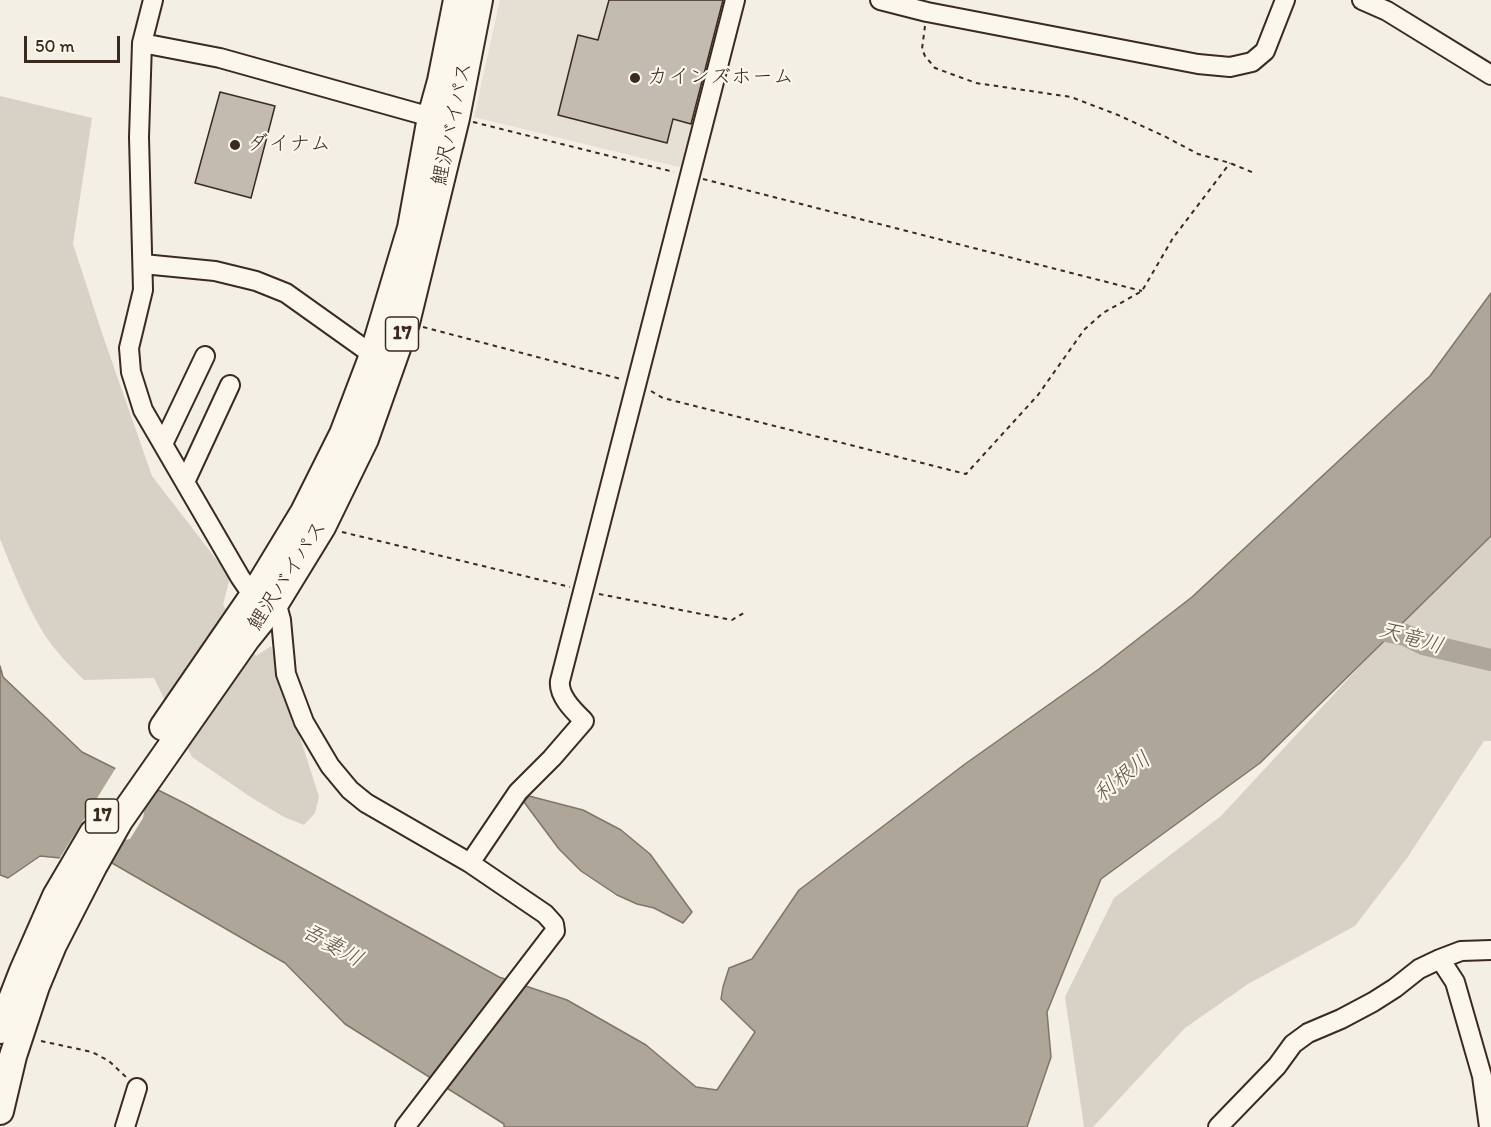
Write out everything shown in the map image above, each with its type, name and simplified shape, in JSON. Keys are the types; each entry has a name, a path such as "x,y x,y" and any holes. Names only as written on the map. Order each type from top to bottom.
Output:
{"highway":[{"name":"鯉沢バイパス","path":"0,1111 5,1085 36,986 53,945 94,865 118,821 242,629 322,527 365,439 406,323 444,117 441,81 457,0"},
{"name":"鯉沢バイパス","path":"264,599 343,434 373,355 479,0"}],"street":[{"path":"153,0 142,43 139,137 143,290 129,348 131,372 144,410 240,577 264,599 281,620 286,674 304,722 330,766 350,790 366,803 470,863 545,914 554,924 555,931 550,939 405,1127"},
{"path":"470,863 518,792 584,721 559,688 735,0"},
{"path":"880,0 927,12 1198,64 1230,67 1252,62 1265,51 1285,0"},
{"path":"1362,0 1387,11 1491,75"},
{"path":"142,43 220,58 444,117"},
{"path":"143,264 215,271 256,281 286,293 373,355"},
{"path":"163,444 205,356"},
{"path":"185,482 230,385"},
{"path":"1218,1127 1277,1066 1293,1044 1308,1033 1373,1002 1419,969 1440,959 1461,951 1491,951"},
{"path":"1440,959 1455,982 1482,1076 1489,1127"},
{"path":"124,1127 137,1088"}],"path":[{"path":"927,12 922,48 925,56 935,68 976,83 1071,97 1118,115 1198,154 1254,173"},
{"path":"444,117 690,176 1142,291"},
{"path":"406,323 636,383 663,398 966,474 1038,394 1084,330 1103,313 1142,291 1173,238 1230,163"},
{"path":"322,527 583,591 732,620 747,611"},
{"path":"20,1034 92,1052 109,1061 137,1088"}],"shaded area":[{"path":"500,0 731,0 687,169 474,117"},
{"path":"0,96 92,118 73,244 152,476 230,577 223,605 256,656 271,646 319,797 315,813 304,825 284,817 252,798 192,757 154,678 84,680 44,634 10,563 0,539"},
{"path":"1491,536 1491,741 1484,741 1407,858 1355,926 1248,984 1185,1028 1093,1127 1084,1127 1065,997 1114,898 1221,816 1374,651"}],"water":[{"path":"1491,293 1491,536 1260,763 1101,879 1047,1012 1051,1057 1027,1127 504,1127 504,1124 345,1024 285,963 112,863 40,856 8,878 0,875 0,666 3,677 82,752 184,803 499,977 567,1000 646,1045 696,1087 717,1090 755,1032 721,999 729,968 752,959 799,890 965,764 1099,669 1192,597 1430,376"},
{"path":"529,796 583,810 621,830 650,854 692,912 683,923 654,908 637,904 617,895 581,871 559,849 524,802"}],"pier":[{"path":"117,766 158,787 145,806 143,818 130,839 125,840 110,866 58,861"}],"building":[{"name":"カインズホーム","path":"609,0 723,0 691,124 673,119 667,143 558,115 578,35 598,40"},
{"name":"ダイナム","path":"220,92 275,106 251,198 195,183"}],"waterway":[{"name":"天竜川","path":"1363,626 1405,635 1423,644 1491,660"}],"place":[{"name":"カインズホーム","path":"635,78"},
{"name":"ダイナム","path":"235,145"}],"water label":[{"name":"利根川","path":"1123,778"},
{"name":"吾妻川","path":"332,946"}]}
